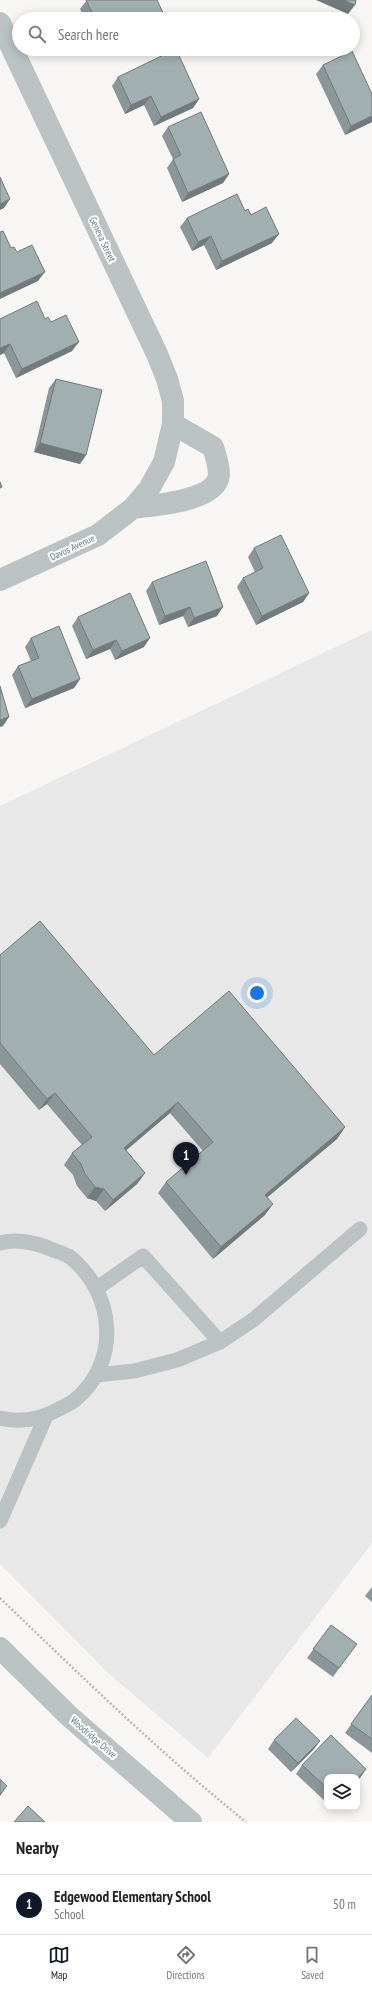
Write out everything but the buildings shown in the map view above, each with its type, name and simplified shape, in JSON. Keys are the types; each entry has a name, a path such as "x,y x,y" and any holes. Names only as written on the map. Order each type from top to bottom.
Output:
{"street":[{"name":"Geneva Street","path":"0,23 12,48"},
{"name":"Geneva Street","path":"16,56 157,354 167,379 173,401 173,424 164,462"},
{"path":"133,508 192,498 211,489 219,476 218,462 213,447 173,424"},
{"name":"Davos Avenue","path":"0,580 98,535 133,508 149,490 164,462"},
{"name":"Woodridge Drive","path":"0,1648 69,1716 192,1822"}],"lane":[{"path":"96,1375 134,1371 177,1360 220,1342 253,1320 360,1229"},
{"path":"0,1243 6,1241 39,1243 69,1257 93,1280 106,1311 107,1344 96,1375 74,1400 46,1416 13,1421 0,1418"},
{"path":"96,1289 144,1256 220,1342"},
{"path":"0,1522 46,1416"}],"path":[{"path":"0,1598 136,1729 194,1780 246,1822"}],"shaded area":[{"path":"372,630 372,1543 208,1758 109,1674 0,1564 0,806"}],"place":[{"name":"Edgewood Elementary School","path":"186,1175"}]}
